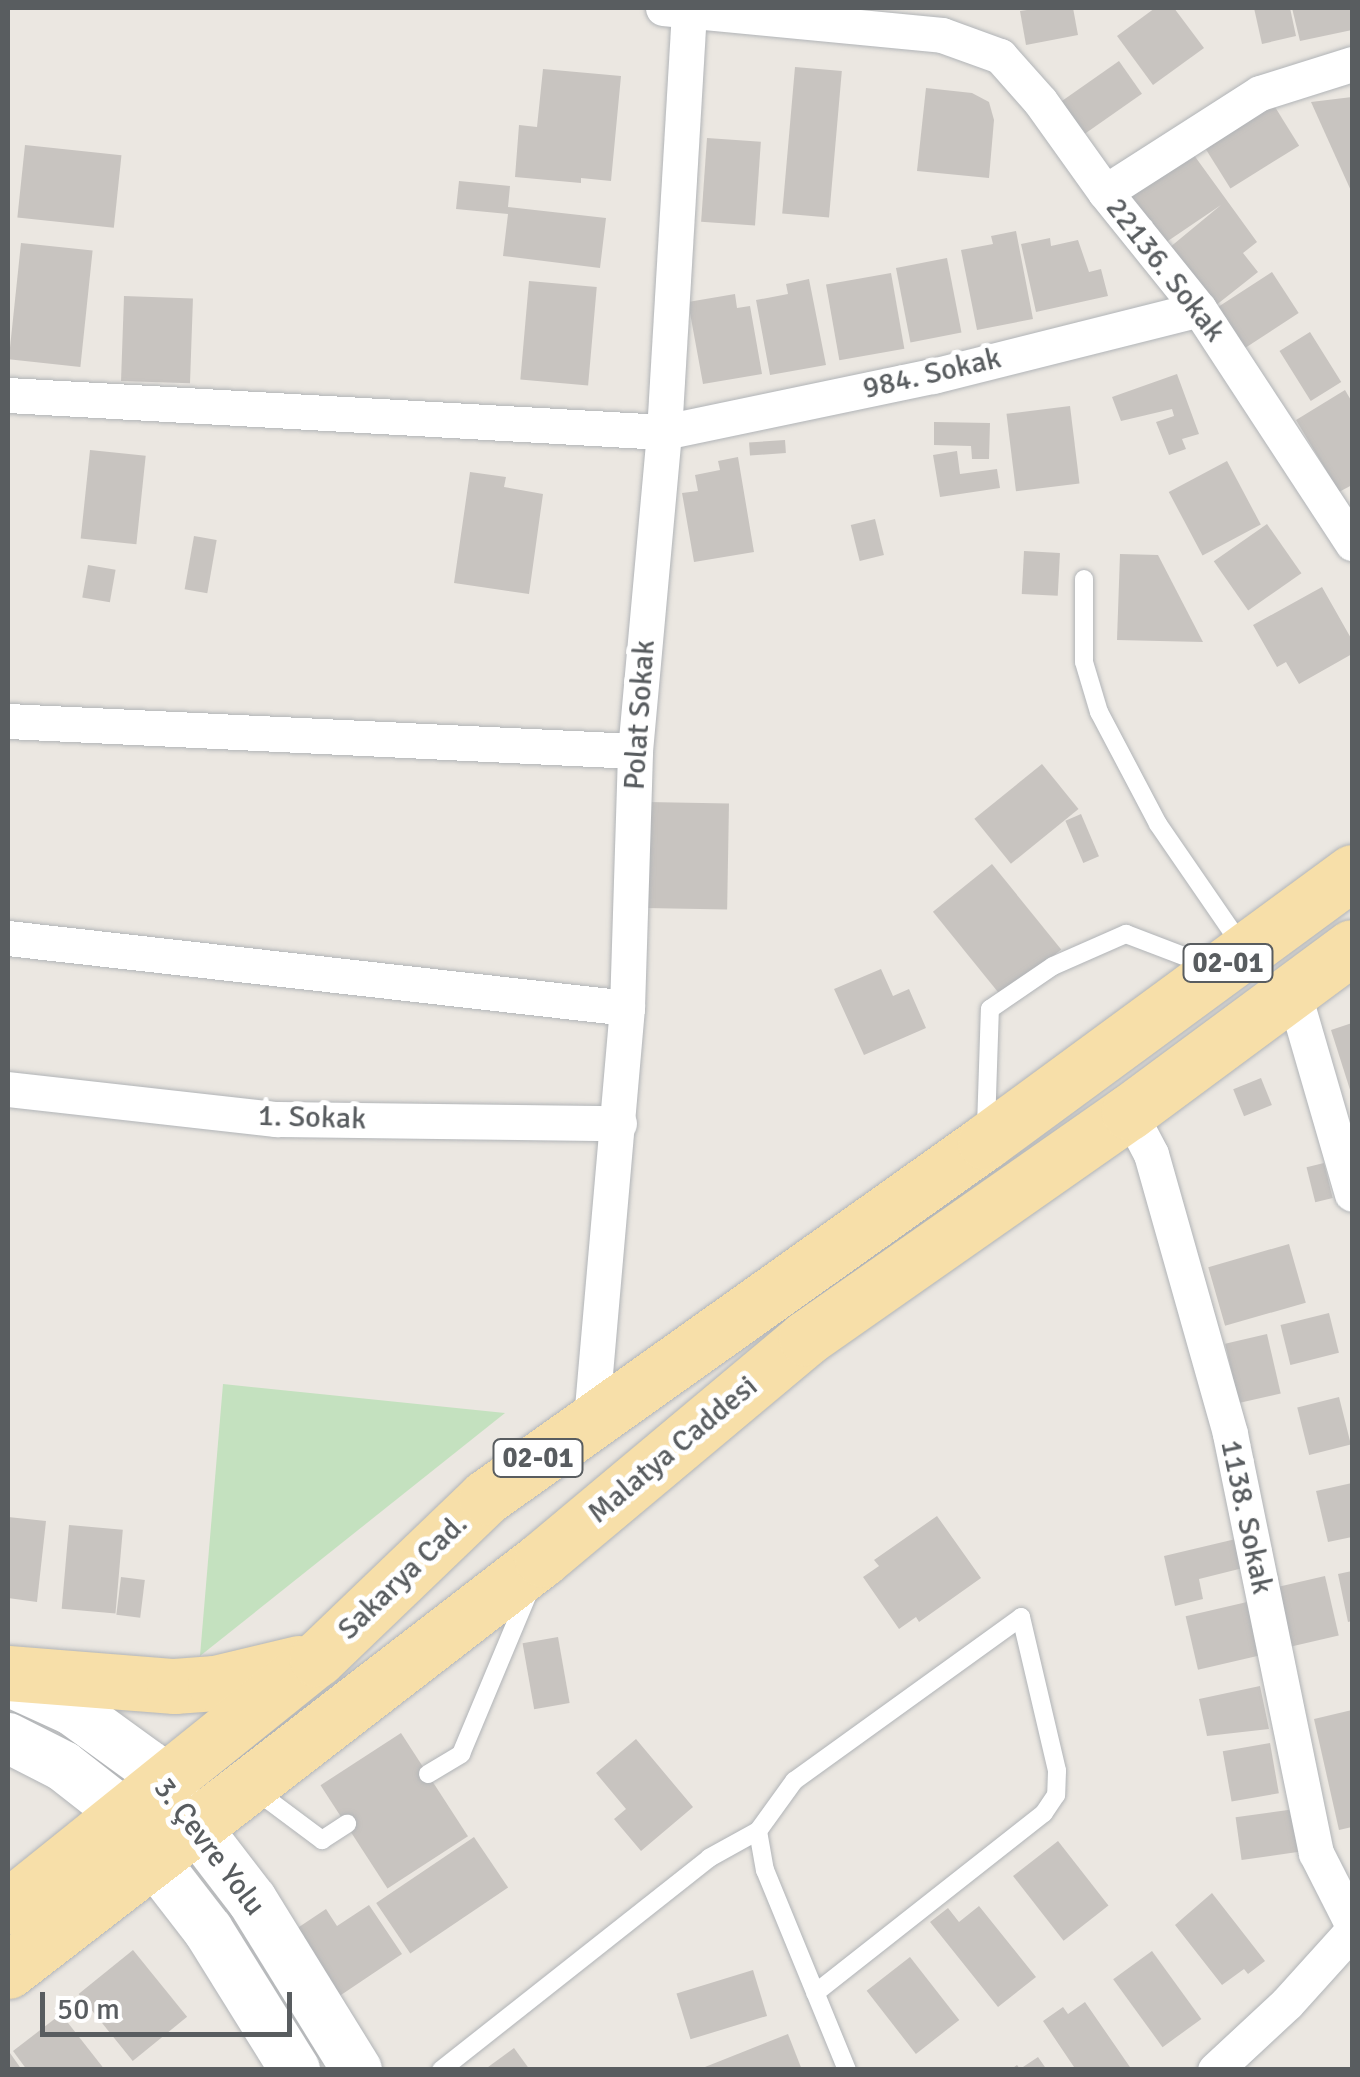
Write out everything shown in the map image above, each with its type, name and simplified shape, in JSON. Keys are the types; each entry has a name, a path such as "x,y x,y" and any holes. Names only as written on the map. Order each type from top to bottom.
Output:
{"main road":[{"name":"02-01","path":"1233,960 1352,872"},
{"name":"Malatya Caddesi","path":"8,1972 157,1821 247,1784 542,1559 806,1338 1128,1112 1352,946"},
{"name":"Sakarya Cad.","path":"8,1907 157,1821 317,1659 486,1497 591,1418 972,1152 1233,960"},
{"path":"972,1152 992,1208"},
{"path":"831,1251 864,1298"},
{"path":"8,1677 195,1686 317,1659"},
{"name":"3. Çevre Yolu","path":"8,1677 92,1722 129,1749 157,1821 208,1930 294,2070"},
{"name":"3. Çevre Yolu","path":"8,1738 157,1821 252,1900 357,2070"}],"street":[{"name":"22136. Sokak","path":"681,9 942,35 1000,56 1040,100 1104,192 1200,309 1352,542"},
{"name":"Polat Sokak","path":"591,1418 627,1008 635,750 664,432 681,9"},
{"path":"1104,192 1260,94 1352,64"},
{"name":"984. Sokak","path":"8,395 664,432 933,376 1200,309"},
{"path":"8,721 635,750"},
{"path":"8,938 627,1008"},
{"path":"1292,991 1352,1194"},
{"name":"1. Sokak","path":"8,1089 276,1119 618,1123"},
{"name":"1138. Sokak","path":"1128,1112 1151,1154 1230,1434 1316,1853 1352,1928"},
{"path":"1215,2070 1287,2002 1352,1928"}],"lane":[{"path":"1084,579 1084,662 1098,712 1233,960"},
{"path":"972,1152 990,1009 1053,966 1126,934 1233,960"},
{"path":"428,1774 461,1754 492,1690 542,1559"},
{"path":"441,2070 709,1858 758,1831 794,1781 1021,1617 1057,1772 1056,1795 1044,1813 815,1994"},
{"path":"247,1784 322,1840 347,1824"},
{"path":"758,1831 765,1870 846,2070"}],"green space":[{"path":"223,1384 505,1413 200,1656"}],"building":[{"path":"1073,8 1078,35 1026,45 1020,11"},
{"path":"1155,8 1174,8 1204,48 1153,85 1117,36"},
{"path":"1254,8 1290,8 1296,36 1262,44"},
{"path":"1292,8 1352,8 1352,30 1300,41"},
{"path":"1119,61 1142,94 1084,134 1061,102"},
{"path":"795,67 842,71 829,218 782,213"},
{"path":"543,69 621,76 611,181 581,178 581,183 515,177 519,125 537,127"},
{"path":"926,88 972,93 989,102 994,120 989,178 917,171"},
{"path":"1352,97 1352,193 1311,102"},
{"path":"1270,99 1299,146 1230,189 1201,142"},
{"path":"707,138 761,142 755,226 701,222"},
{"path":"25,145 121,155 114,228 17,218"},
{"path":"1191,151 1257,242 1243,253 1258,272 1215,306 1169,248 1221,205 1159,247 1124,196"},
{"path":"459,181 510,186 508,207 606,218 600,268 503,256 508,214 456,209"},
{"path":"1016,231 1033,319 977,330 961,250 993,244 991,236"},
{"path":"1050,238 1051,246 1078,240 1089,272 1101,269 1108,296 1036,312 1021,244"},
{"path":"21,243 93,251 80,367 9,359"},
{"path":"947,258 962,333 910,343 896,268"},
{"path":"1272,272 1299,313 1237,353 1210,312"},
{"path":"891,273 904,349 839,360 826,284"},
{"path":"809,279 826,365 770,375 756,300 788,294 786,284"},
{"path":"529,281 597,287 588,386 520,380"},
{"path":"735,294 737,308 750,306 762,374 703,384 688,302"},
{"path":"124,296 193,298 190,383 121,381"},
{"path":"1310,332 1341,382 1311,401 1279,351"},
{"path":"1177,374 1199,434 1182,439 1186,449 1169,455 1156,422 1174,416 1172,409 1121,421 1112,397"},
{"path":"1345,390 1352,402 1352,485 1339,492 1296,420"},
{"path":"1070,406 1080,483 1016,491 1006,414"},
{"path":"934,422 990,423 989,459 972,459 971,446 934,445"},
{"path":"785,440 786,453 750,455 749,443"},
{"path":"90,450 146,456 136,544 81,539"},
{"path":"957,451 960,474 997,469 1000,488 940,497 933,455"},
{"path":"738,457 754,552 694,562 682,493 698,491 695,475 720,470 718,461"},
{"path":"1227,461 1261,525 1203,556 1169,492"},
{"path":"470,472 506,477 504,487 543,494 529,594 454,583"},
{"path":"875,519 884,555 860,561 851,525"},
{"path":"1267,524 1301,573 1248,610 1214,561"},
{"path":"194,536 217,540 207,593 185,589"},
{"path":"1024,551 1060,553 1058,596 1022,594"},
{"path":"1120,554 1158,555 1203,642 1117,640"},
{"path":"88,565 116,570 110,602 82,597"},
{"path":"1322,587 1352,640 1352,654 1299,684 1286,662 1277,667 1253,625"},
{"path":"1042,764 1079,809 1011,864 974,819"},
{"path":"647,802 729,803 727,909 645,908"},
{"path":"1081,814 1099,856 1083,863 1065,821"},
{"path":"992,864 1061,949 1002,997 933,912"},
{"path":"881,969 893,996 909,989 926,1028 864,1055 834,989"},
{"path":"1352,1023 1352,1096 1331,1030"},
{"path":"1261,1078 1272,1105 1244,1116 1233,1089"},
{"path":"1324,1163 1333,1198 1315,1202 1307,1167"},
{"path":"1289,1244 1306,1303 1225,1326 1208,1267"},
{"path":"1329,1313 1339,1353 1290,1365 1280,1325"},
{"path":"1267,1334 1281,1393 1239,1403 1225,1344"},
{"path":"1339,1397 1351,1445 1309,1455 1297,1407"},
{"path":"1352,1483 1352,1537 1328,1542 1316,1491"},
{"path":"937,1516 981,1578 919,1622 916,1617 899,1629 863,1577 879,1566 874,1560"},
{"path":"8,1517 46,1521 37,1602 8,1598"},
{"path":"69,1525 123,1530 115,1613 62,1609"},
{"path":"1240,1538 1247,1567 1199,1579 1203,1599 1175,1606 1164,1556"},
{"path":"1352,1571 1352,1621 1348,1622 1338,1574"},
{"path":"1325,1576 1339,1635 1288,1647 1274,1588"},
{"path":"121,1577 145,1580 140,1618 116,1615"},
{"path":"1247,1602 1259,1656 1198,1670 1186,1616"},
{"path":"558,1637 570,1703 534,1709 523,1643"},
{"path":"1260,1686 1269,1729 1207,1736 1199,1699"},
{"path":"1352,1710 1352,1827 1339,1830 1314,1719"},
{"path":"401,1733 468,1836 387,1888 320,1785"},
{"path":"636,1739 693,1807 641,1851 614,1819 626,1809 596,1773"},
{"path":"1270,1743 1279,1793 1232,1802 1223,1751"},
{"path":"1295,1809 1301,1852 1242,1860 1236,1817"},
{"path":"474,1837 508,1888 410,1954 376,1903"},
{"path":"1058,1841 1108,1906 1064,1941 1013,1876"},
{"path":"1212,1893 1265,1961 1248,1974 1244,1969 1222,1985 1175,1925"},
{"path":"369,1905 402,1954 338,1997 293,1931 326,1909 337,1926"},
{"path":"979,1906 1036,1977 998,2007 930,1922 948,1908 959,1922"},
{"path":"133,1950 187,2017 133,2061 79,1994"},
{"path":"1152,1951 1201,2019 1163,2047 1113,1979"},
{"path":"910,1957 959,2020 916,2054 867,1991"},
{"path":"753,1970 767,2016 691,2039 676,1993"},
{"path":"1085,2002 1132,2070 1076,2070 1043,2021 1063,2007 1068,2014"},
{"path":"61,2014 105,2070 27,2070 13,2051"},
{"path":"788,2034 802,2070 700,2070 700,2069"},
{"path":"514,2048 530,2070 484,2070"},
{"path":"10,2053 22,2070 8,2070"},
{"path":"1038,2057 1047,2070 1010,2070 1017,2065 1020,2069"}]}
